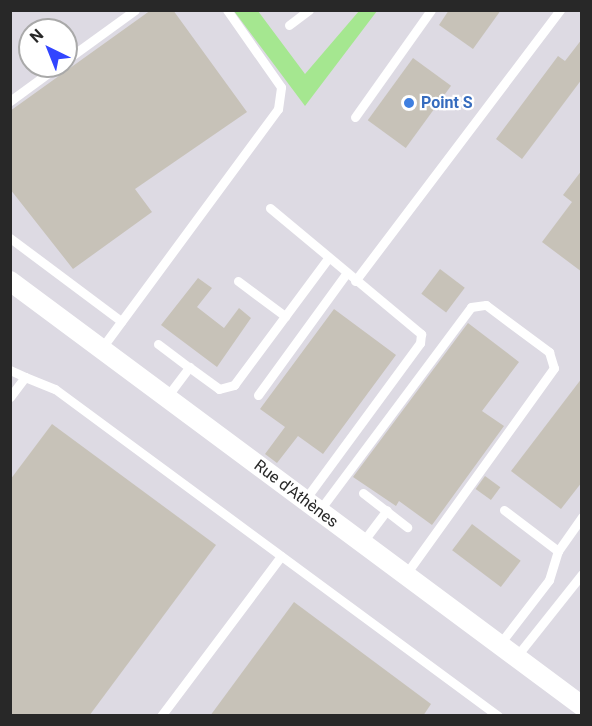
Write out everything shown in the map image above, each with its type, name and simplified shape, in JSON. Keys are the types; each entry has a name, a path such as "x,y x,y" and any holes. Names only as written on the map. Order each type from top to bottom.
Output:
{"street":[{"name":"Rue d'Athènes","path":"10,281 582,706"}],"lane":[{"path":"78,51 135,10"},
{"path":"101,349 282,98 281,87 227,10"},
{"path":"289,25 309,10"},
{"path":"355,117 431,10"},
{"path":"356,281 560,10"},
{"path":"10,101 42,78"},
{"path":"270,208 327,260 418,326 420,343 311,506"},
{"path":"10,238 120,321"},
{"path":"158,344 226,390 327,260"},
{"path":"258,395 346,274"},
{"path":"238,281 285,316"},
{"path":"311,506 471,307 486,305 549,352 554,368 405,575"},
{"path":"166,398 189,367"},
{"path":"10,370 55,389 498,716"},
{"path":"10,397 25,377"},
{"path":"363,493 407,526"},
{"path":"362,543 387,510"},
{"path":"504,510 558,551"},
{"path":"499,645 549,580 558,551 582,517"},
{"path":"161,716 281,556"},
{"path":"516,657 581,572"}],"shaded area":[{"path":"11,11 581,11 581,715 11,715"}],"green space":[{"path":"234,11 258,11 305,74 359,11 377,11 305,106"}],"building":[{"path":"151,10 173,10 247,112 135,189 152,212 73,269 10,189 10,111 56,78 78,78 78,62"},
{"path":"449,10 501,10 473,49 439,25"},
{"path":"582,39 582,79 522,159 496,139 558,56 565,61"},
{"path":"413,58 451,86 406,148 368,120"},
{"path":"582,170 582,272 542,242 572,202 563,195"},
{"path":"440,269 465,288 446,312 421,294"},
{"path":"198,278 212,288 197,307 224,328 239,308 251,318 217,367 161,325"},
{"path":"334,309 396,355 323,454 298,436 277,463 265,454 285,427 260,409"},
{"path":"468,323 519,362 482,411 504,426 432,525 399,501 396,506 353,477"},
{"path":"582,378 582,482 561,509 511,471"},
{"path":"52,424 216,545 89,716 10,716 10,480"},
{"path":"485,476 500,487 491,500 476,489"},
{"path":"472,524 521,561 501,587 452,550"},
{"path":"294,602 431,704 423,716 210,716"}],"place":[{"name":"Point S","path":"409,103"}]}
